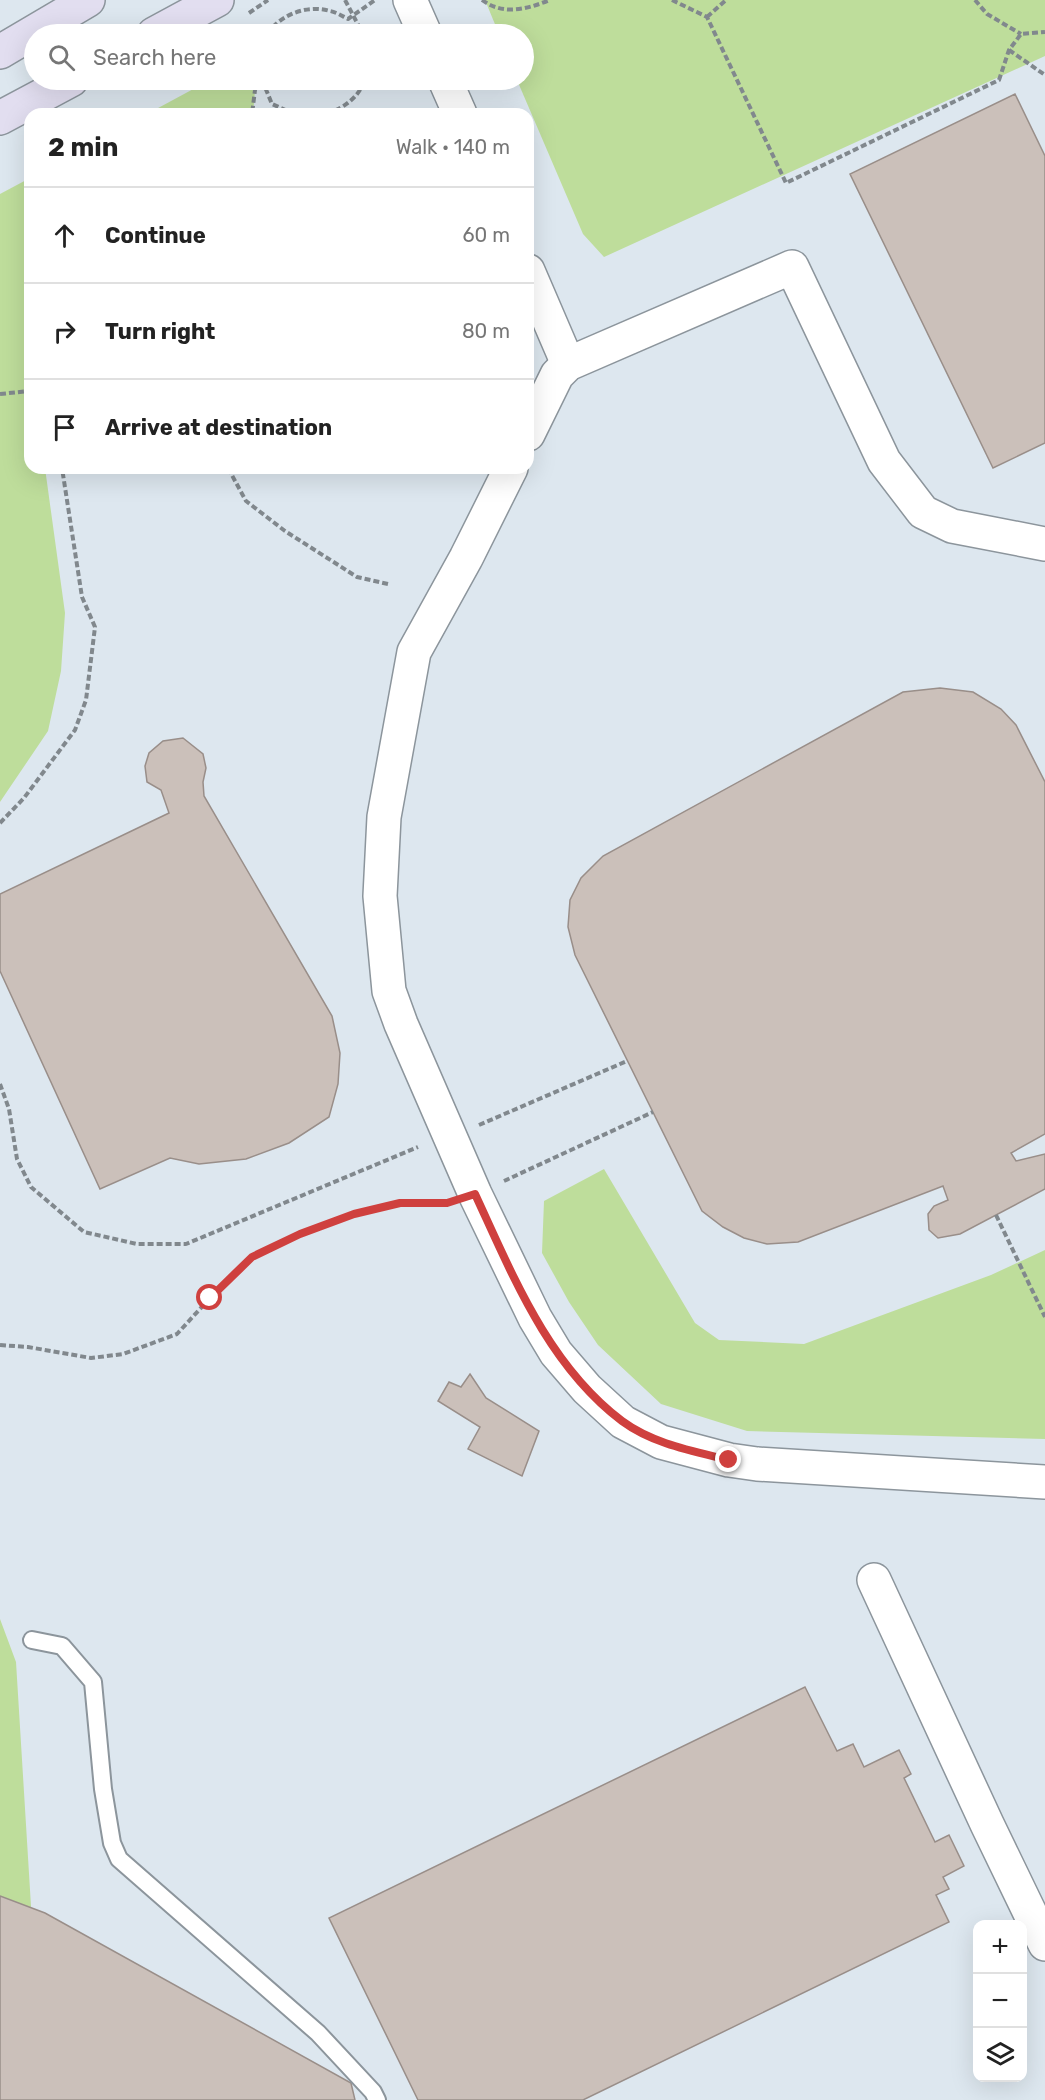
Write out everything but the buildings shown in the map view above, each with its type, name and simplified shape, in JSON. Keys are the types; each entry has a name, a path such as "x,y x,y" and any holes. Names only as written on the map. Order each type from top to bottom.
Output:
{"main road":[{"path":"47,24 88,0"},
{"path":"173,24 217,0"},
{"path":"0,52 24,38"},
{"path":"0,118 52,90"}],"street":[{"path":"410,0 421,24"},
{"path":"449,90 457,108"},
{"path":"534,422 557,375 568,364 792,267 884,461 923,512 952,526 1045,544"},
{"path":"534,285 568,364"},
{"path":"508,474 466,558 414,652 384,817 380,896 389,992 475,1194 535,1318 556,1353 587,1389 623,1422 661,1442 729,1460 757,1464 1045,1482"},
{"path":"874,1580 1045,1944"}],"lane":[{"path":"32,1640 62,1646 93,1682 103,1789 112,1843 119,1859 318,2034 373,2092 377,2100"}],"path":[{"path":"249,13 268,0"},
{"path":"345,0 358,24"},
{"path":"275,24 290,13 317,9 331,10 348,19 375,0"},
{"path":"482,0 497,8 515,10 550,0"},
{"path":"672,0 707,18 786,183 999,80 1009,50 1021,34"},
{"path":"707,18 726,0"},
{"path":"975,0 987,14 1021,34 1045,32"},
{"path":"1009,50 1045,75"},
{"path":"253,108 255,90"},
{"path":"266,90 272,104 281,108"},
{"path":"339,108 351,102 361,90"},
{"path":"0,394 24,392"},
{"path":"0,823 24,798 75,730 86,700 95,627 82,597 63,474"},
{"path":"231,474 246,501 285,531 357,577 388,584"},
{"path":"473,1127 627,1060"},
{"path":"0,1084 9,1109 17,1159 32,1187 84,1232 137,1244 186,1244 418,1147"},
{"path":"0,1345 27,1347 91,1358 123,1354 177,1334 252,1257 300,1234 354,1214 400,1203 447,1203 475,1194 653,1112"},
{"path":"996,1215 1045,1317"}],"green space":[{"path":"485,0 1045,0 1045,56 604,257 583,234 534,120 534,108 529,108 521,90 534,90 534,24 495,24"},
{"path":"191,90 255,90 254,108 158,108"},
{"path":"24,181 24,474 46,474 65,613 61,671 48,731 0,802 0,194"},
{"path":"604,1169 695,1323 719,1340 804,1344 991,1275 1045,1250 1045,1439 747,1431 661,1404 598,1345 569,1302 542,1253 544,1201"},
{"path":"0,1619 16,1662 31,1906 0,2037"}],"route":[{"path":"210,1298 252,1257 300,1234 354,1214 400,1203 447,1203 475,1194 535,1318 556,1353 587,1389 623,1422 661,1442 729,1460"}]}
